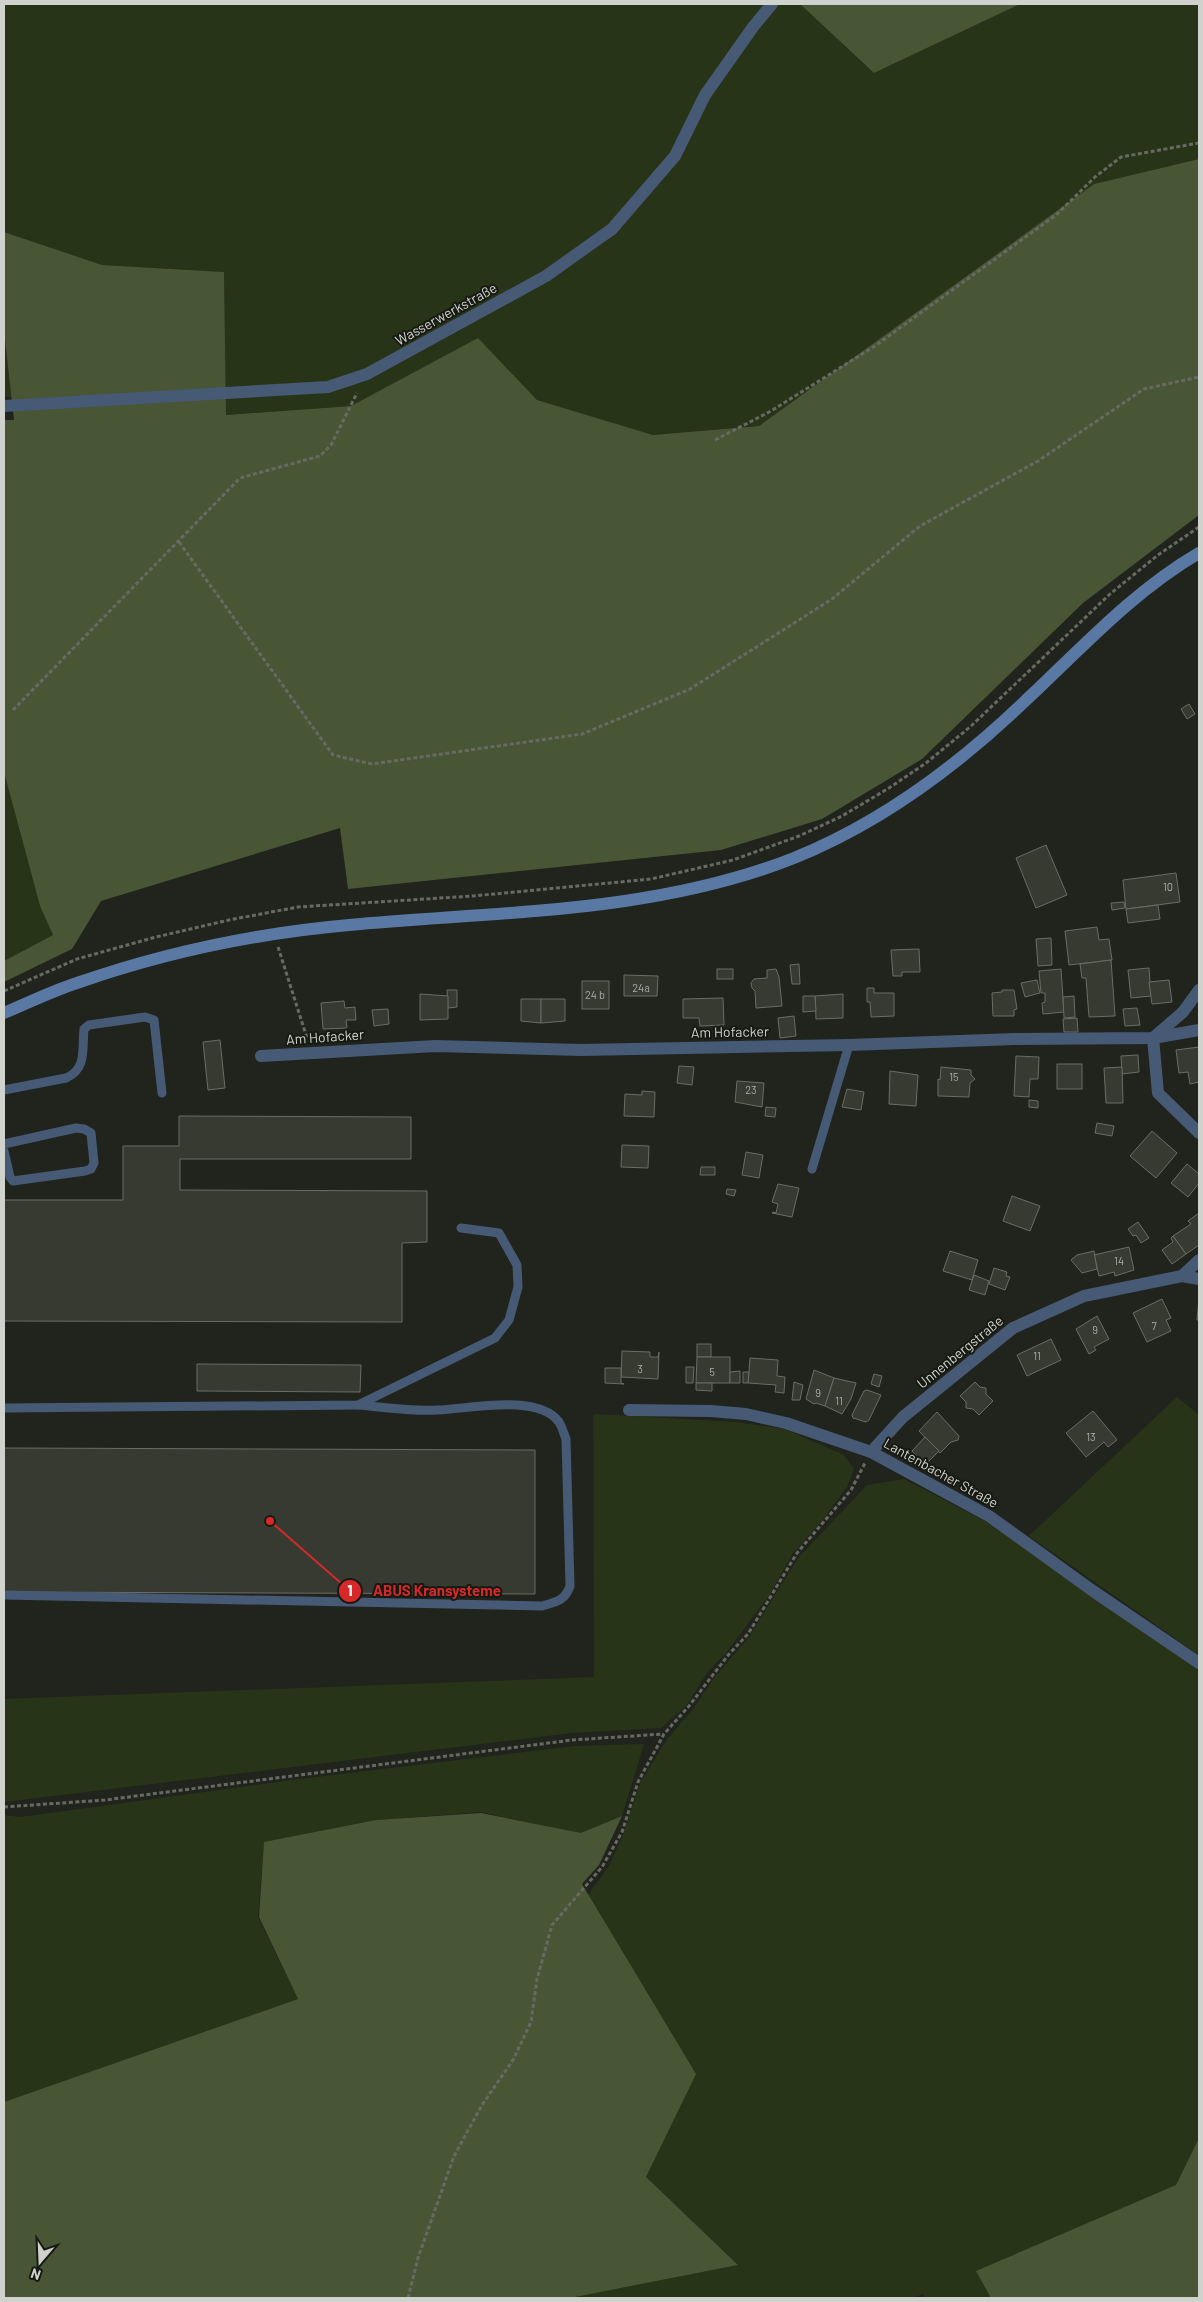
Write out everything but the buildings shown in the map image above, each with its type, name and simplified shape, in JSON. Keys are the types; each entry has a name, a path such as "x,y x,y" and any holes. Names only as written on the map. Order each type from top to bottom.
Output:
{"main road":[{"path":"4,1013 77,983 167,956 274,935 348,925 472,916 617,902 677,892 729,879 795,857 837,839 904,801 945,773 1022,704 1112,617 1181,563 1199,553"}],"street":[{"name":"Wasserwerkstraße","path":"4,406 328,386 367,374 546,276 612,229 675,156 706,95 753,27 772,4"},
{"path":"1199,990 1183,1012 1153,1038 1158,1093 1199,1133"},
{"name":"Am Hofacker","path":"261,1056 435,1046 581,1050 849,1045 1015,1039 1153,1038 1199,1030"},
{"path":"1182,1276 1199,1260"},
{"name":"Unnenbergstraße","path":"871,1452 903,1417 1012,1328 1084,1296 1182,1276 1199,1279"},
{"name":"Lantenbacher Straße","path":"629,1410 711,1411 746,1414 786,1422 871,1452 989,1516 1093,1591 1199,1663"}],"lane":[{"path":"4,1090 66,1078 75,1074 81,1066 84,1029 89,1024 144,1017 154,1020 162,1094"},
{"path":"812,1169 849,1045"},
{"path":"4,1144 76,1128 84,1129 91,1133 94,1163 91,1169 85,1171 13,1181 10,1177 4,1150"},
{"path":"358,1405 495,1338 509,1320 518,1287 517,1265 499,1233 461,1228"},
{"path":"4,1408 358,1405 436,1411 510,1404 531,1406 550,1414 559,1422 566,1439 570,1586 567,1596 560,1601 542,1606 4,1595"}],"path":[{"path":"715,440 771,411 875,346 1056,215 1095,177 1122,157 1199,143"},
{"path":"13,710 240,478 320,456 331,445 367,374"},
{"path":"179,542 333,755 372,764 582,734 690,689 832,600 920,526 1038,461 1144,389 1199,377"},
{"path":"4,991 76,959 156,937 229,920 298,907 483,895 651,879 733,860 799,836 842,816 926,763 970,727 1110,594 1158,555 1199,527"},
{"path":"274,935 312,1053"},
{"path":"408,2298 418,2258 454,2156 482,2104 513,2060 531,2022 537,1979 552,1925 602,1868 622,1832 638,1782 664,1734 689,1706 729,1654 748,1634 797,1553 852,1490 871,1452"},
{"path":"4,1808 106,1800 572,1740 664,1734"}],"green space":[{"path":"4,4 800,4 874,73 1020,4 1199,4 1199,159 1094,184 759,426 652,435 537,400 478,339 351,406 226,415 224,272 102,265 4,232"},
{"path":"800,4 1020,4 874,73"},
{"path":"1199,159 1199,515 1083,603 922,759 822,819 721,850 348,889 340,828 101,901 72,949 4,982 4,961 53,935 40,906 4,772 4,420 14,420 4,331 4,232 102,265 224,272 226,415 351,406 478,338 537,400 653,435 759,426 1094,184"},
{"path":"4,331 12,398 4,396"},
{"path":"4,772 40,906 53,935 4,961"},
{"path":"1177,1397 1199,1415 1199,1655 1029,1536"},
{"path":"593,1414 736,1422 785,1429 844,1455 854,1469 847,1487 822,1521 793,1553 768,1597 726,1653 707,1673 686,1706 661,1728 572,1733 4,1802 4,1699 594,1677"},
{"path":"904,1479 985,1521 1199,1670 1199,2138 1177,2185 977,2271 991,2298 925,2298 923,2294 913,2298 570,2298 738,2265 645,2177 695,2074 588,1895 609,1866 623,1835 641,1781 668,1738 693,1709 714,1678 749,1637 798,1558 867,1485"},
{"path":"644,1744 622,1816 581,1834 481,1812 376,1820 264,1843 258,1917 298,1999 4,2102 4,1815 20,1817 300,1779 575,1746"},
{"path":"481,1813 581,1833 622,1816 599,1865 582,1884 696,2074 646,2177 738,2265 570,2298 4,2298 4,2102 298,1999 259,1917 264,1842 376,1820"},
{"path":"1199,2138 1199,2298 991,2298 976,2271 1176,2185"}],"place":[{"name":"ABUS Kransysteme","path":"270,1521"}]}
